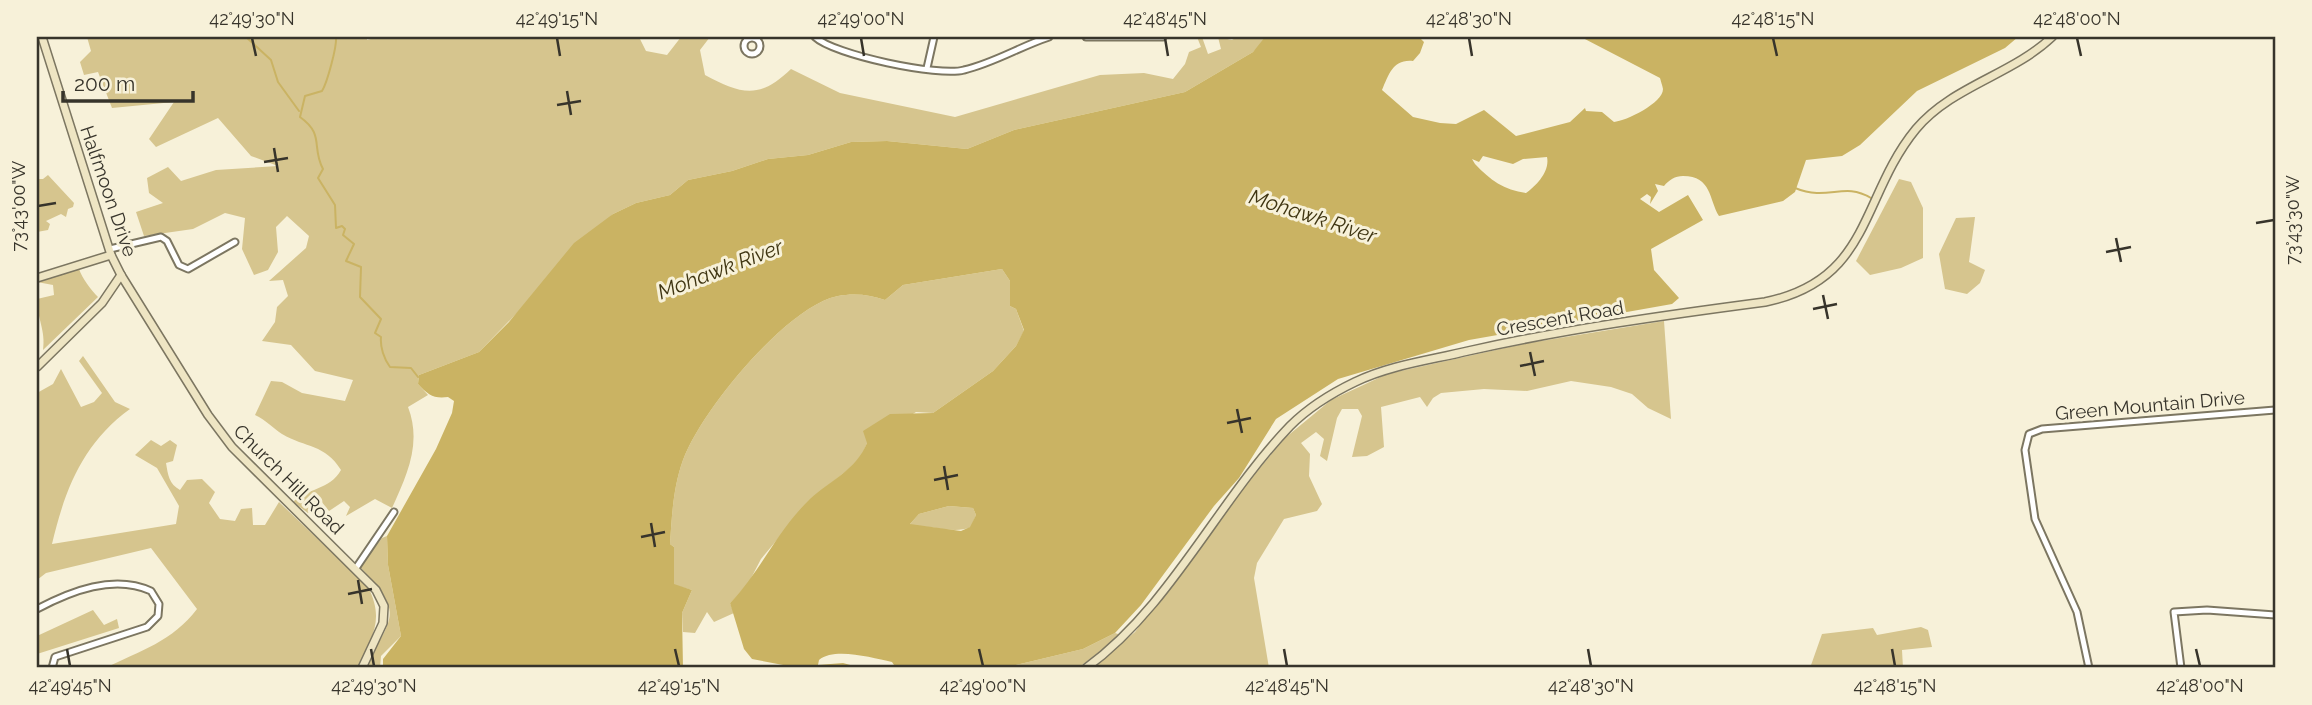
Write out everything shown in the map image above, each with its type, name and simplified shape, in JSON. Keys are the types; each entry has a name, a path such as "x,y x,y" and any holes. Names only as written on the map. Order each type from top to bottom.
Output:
{"street":[{"name":"Halfmoon Drive","path":"42,37 111,252 121,275"},
{"path":"815,37 831,48 954,72 966,70 1049,37"},
{"path":"927,68 934,37"},
{"path":"1086,37 1163,37"},
{"name":"Crescent Road","path":"1086,668 1134,627 1225,505 1286,430 1328,397 1357,381 1389,370 1491,346 1578,329 1765,302 1802,291 1835,268 1858,239 1905,144 1925,119 1948,100 2028,56 2052,37"},
{"path":"37,278 161,237 170,246 179,265 188,269 235,242"},
{"path":"37,367 102,303 121,275"},
{"name":"Church Hill Road","path":"121,275 208,415 232,447 268,486 376,590 384,615 381,632 362,668"},
{"name":"Green Mountain Drive","path":"2089,668 2077,612 2035,519 2025,450 2029,434 2042,429 2275,411"},
{"path":"356,568 394,512"},
{"path":"37,609 83,590 122,583 151,591 159,604 158,616 147,627 52,659 52,668"},
{"path":"2181,668 2174,612 2207,610 2275,615"}],"shaded area":[{"path":"87,37 367,37 367,40 378,37 639,37 646,51 667,55 681,37 710,37 700,50 705,75 740,90 759,90 769,86 791,69 840,93 955,117 1100,75 1144,73 1173,79 1185,64 1189,52 1201,47 1197,37 1202,37 1208,54 1221,49 1218,37 1232,40 1237,37 1265,37 1263,43 1253,52 1185,92 1014,130 967,149 887,141 851,142 808,155 768,159 732,171 688,180 670,195 636,203 613,214 479,352 419,375 418,384 428,395 408,407 414,433 411,459 392,508 375,499 346,516 350,507 344,501 329,511 321,501 308,513 293,502 331,481 341,470 322,451 282,434 255,415 271,381 282,382 302,393 345,401 353,380 315,371 291,345 262,341 275,322 277,307 288,296 283,280 269,281 306,248 309,236 287,216 276,227 278,252 268,270 254,275 242,249 245,218 225,213 193,229 144,236 136,212 163,203 149,193 147,178 168,167 181,181 216,170 278,166 251,156 218,118 156,147 149,139 174,102 112,108 98,72 84,75 80,62 91,51"},
{"path":"48,175 74,203 73,207 68,209 66,217 61,214 46,221 50,224 48,230 37,232 37,179"},
{"path":"1899,179 1911,182 1923,208 1923,258 1901,268 1870,275 1856,261"},
{"path":"1975,217 1969,262 1985,270 1980,283 1967,294 1945,289 1939,254 1956,218"},
{"path":"79,269 98,297 43,350 37,299 54,295 53,285 37,282"},
{"path":"1002,269 1010,281 1010,306 1016,309 1024,331 1016,346 993,371 933,413 916,412 867,443 860,460 811,499 761,559 748,584 730,603 734,613 714,622 707,612 695,633 683,632 682,613 692,590 674,585 674,547 670,544 677,481 692,440 742,370 783,329 804,312 830,298 854,294 885,300 903,285"},
{"path":"1664,321 1671,419 1648,408 1632,394 1611,387 1571,381 1527,391 1484,389 1441,393 1433,398 1427,407 1420,397 1381,407 1384,447 1367,456 1352,457 1362,416 1358,409 1342,409 1337,418 1327,461 1320,456 1324,439 1316,432 1301,443 1310,454 1309,476 1322,504 1317,511 1284,519 1257,563 1254,578 1269,668 1091,668 1135,632 1242,489 1285,438 1331,400 1387,374 1523,344"},
{"path":"83,356 115,402 130,409 100,437 78,469 63,504 52,544 176,524 179,506 157,468 135,455 151,440 161,446 170,440 177,445 173,461 166,463 170,479 176,488 180,490 187,480 202,479 215,492 209,503 220,519 235,521 241,509 252,508 253,525 265,525 279,502 368,587 376,609 376,619 372,637 357,668 105,668 167,637 197,609 151,548 46,573 37,580 37,393 53,384 61,369 81,407 94,402 102,393 79,361"},
{"path":"949,506 973,508 976,515 971,527 949,530 913,527 910,524 919,514"},
{"path":"387,536 388,565 401,636 381,656 380,668 366,668 390,616 384,596 360,567 382,538"},
{"path":"93,610 104,625 117,619 119,628 37,654 37,636"},
{"path":"1921,627 1928,630 1932,647 1902,650 1903,668 1810,668 1822,634 1873,628 1877,635"},
{"path":"1115,633 1121,635 1078,668 1003,668 1083,649"}],"water":[{"name":"Mohawk River","path":"1265,37 1419,37 1424,42 1420,53 1413,61 1396,65 1382,90 1413,117 1456,124 1484,110 1516,136 1570,122 1585,108 1586,111 1602,112 1614,122 1620,121 1651,105 1661,94 1663,89 1660,78 1581,37 2018,37 2005,48 1917,91 1860,145 1842,156 1806,160 1795,192 1783,201 1719,216 1708,190 1699,180 1680,176 1664,186 1655,184 1658,191 1650,204 1651,197 1647,194 1640,199 1659,212 1688,195 1703,220 1651,249 1654,270 1679,298 1672,304 1469,340 1338,379 1276,419 1239,478 1214,506 1141,605 1115,633 1083,649 1003,668 896,668 892,662 864,656 834,654 819,660 818,665 843,663 861,668 799,668 752,659 744,649 730,603 798,512 856,460 867,443 863,431 890,414 933,413 993,371 1016,346 1024,330 1016,309 1010,306 1010,281 1002,269 903,285 885,300 854,294 823,301 783,329 742,370 692,440 677,481 670,544 674,547 674,584 692,590 682,613 683,668 383,666 383,659 401,636 388,565 387,536 436,449 452,413 454,401 428,393 418,384 419,375 479,352 509,322 574,243 613,214 636,203 670,195 688,180 732,171 768,159 808,155 851,142 887,141 967,149 1014,130 1185,92 1253,52","holes":["1483,156 1513,164 1523,159 1547,157 1547,167 1542,177 1526,193 1518,192 1504,187 1486,175 1472,159 1479,162","949,506 973,508 976,515 970,527 961,531 910,524 919,514"]}],"waterway":[{"path":"246,37 271,60 278,82 299,111"},
{"path":"336,37 324,87 322,91 305,96 300,117 308,123 315,135 323,169 318,178 335,205 336,228 342,226 345,229 343,235 354,244 346,261 361,267 360,297 381,319 375,333 381,337 386,360 390,367 411,368 418,377"},
{"path":"1795,188 1817,193 1852,191 1871,198"}]}
